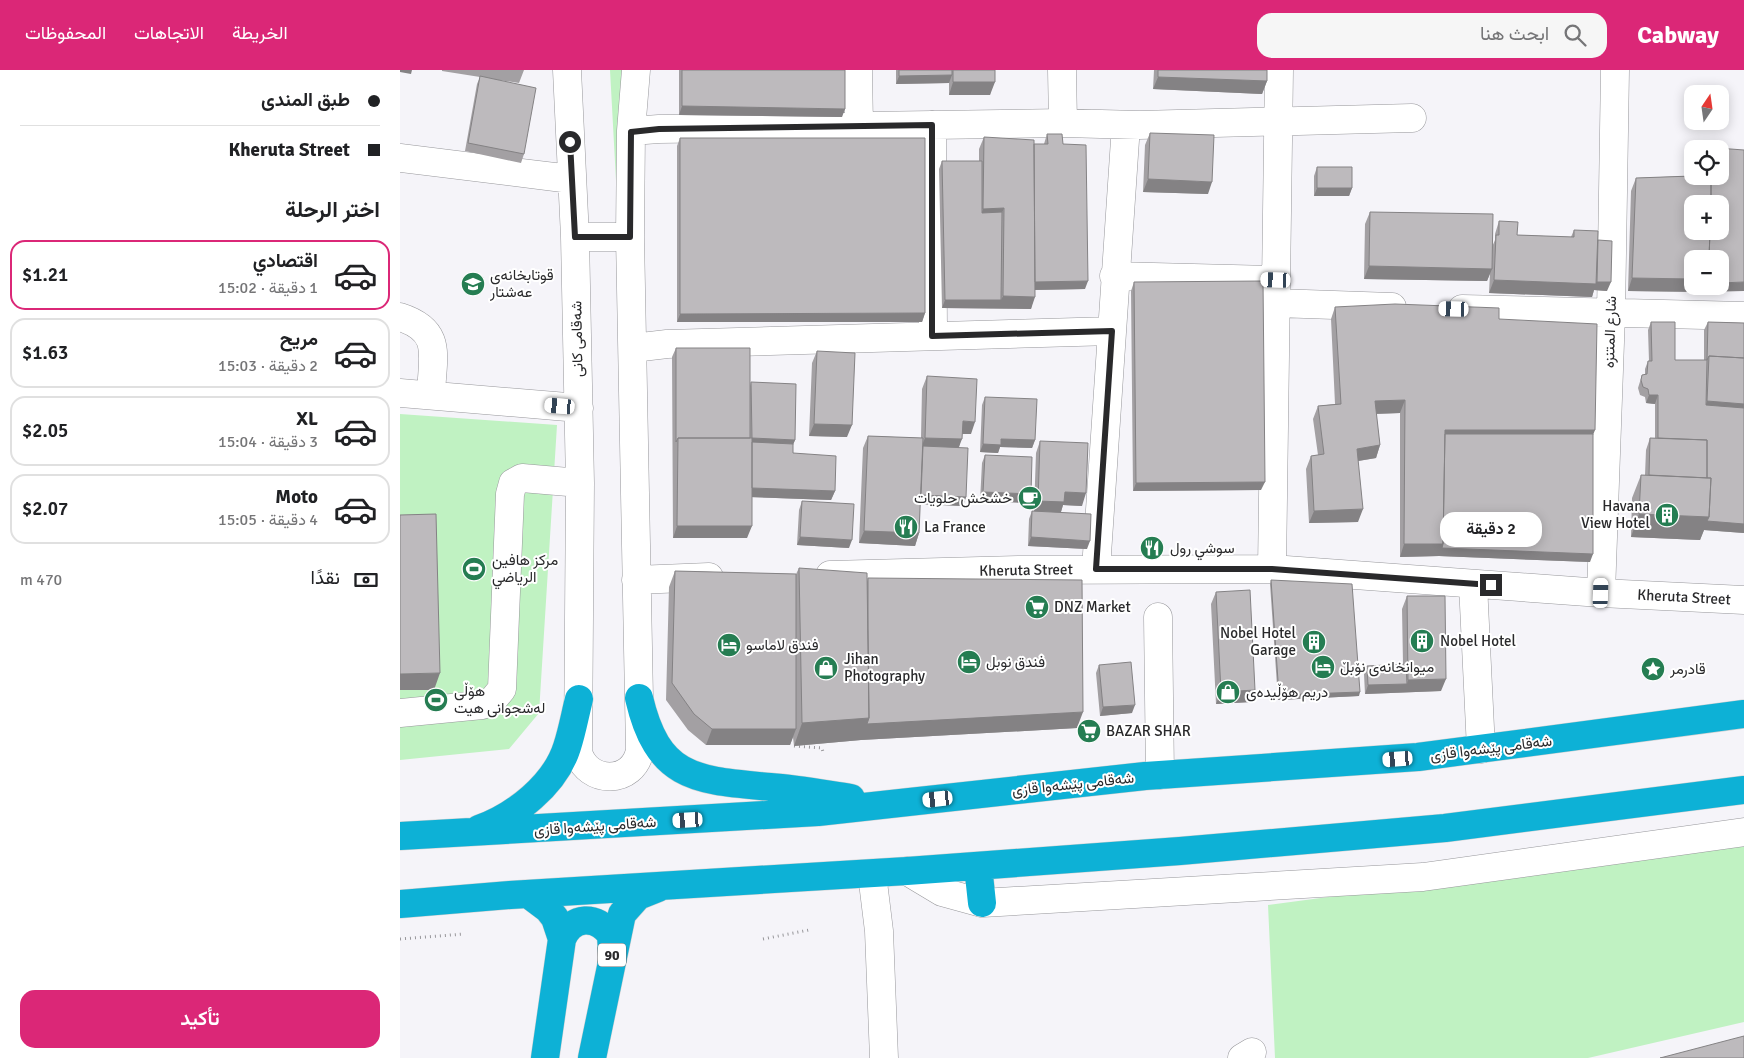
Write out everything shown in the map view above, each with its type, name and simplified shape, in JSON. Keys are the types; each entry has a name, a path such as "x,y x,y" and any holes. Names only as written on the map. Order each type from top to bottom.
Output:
{"highway":[{"path":"639,698 646,725 657,746 671,762 698,778 719,783 777,788 892,804"},
{"path":"469,832 491,824 512,813 544,784 567,749 579,699"},
{"name":"شەقامی پێشەوا قازی","path":"400,836 818,812 1160,775 1418,757 1744,714"},
{"path":"400,904 528,894 872,874 1445,828 1744,790"},
{"path":"978,866 982,903"},
{"name":"90","path":"592,1058 612,953 622,914 632,901 645,892 674,886"},
{"path":"528,894 548,909 557,924 562,939"},
{"path":"544,1058 562,939 566,930 572,924 590,920 599,922 611,936 612,953"}],"street":[{"name":"شەقامی کانی","path":"567,70 575,237 579,408 578,752 582,761 592,773 602,777 613,778 628,772 640,755 639,698"},
{"path":"636,70 631,132 630,237 639,698"},
{"path":"858,70 859,126"},
{"path":"1062,70 1063,123"},
{"path":"1272,569 1279,70"},
{"name":"شارع المتنزه","path":"1601,593 1611,314 1615,70"},
{"path":"631,132 659,129 1063,123 1126,125 1412,118"},
{"path":"932,125 932,336"},
{"path":"1096,569 1114,276 1126,125"},
{"path":"400,158 571,179"},
{"path":"575,237 630,237"},
{"path":"1114,276 1424,308 1744,316"},
{"path":"400,317 425,329 431,339 431,395"},
{"path":"633,348 667,344 1112,331"},
{"path":"400,393 579,408"},
{"path":"400,713 482,705 492,701 502,689 510,494 513,483 522,478 580,483"},
{"name":"Kheruta Street","path":"804,576 1096,569 1272,569 1601,593 1744,600"},
{"path":"636,580 735,576"},
{"path":"1473,584 1481,749"},
{"path":"1158,617 1160,775"},
{"path":"907,871 942,892 982,903 1423,877 1744,832"},
{"path":"872,874 879,931 884,1058"}],"path":[{"path":"794,746 822,748 823,752"},
{"path":"763,939 809,930"},
{"path":"400,939 464,934"}],"green space":[{"path":"610,70 635,70 617,199"},
{"name":"مركز هافين الرياضي","path":"400,414 557,425 539,713 509,749 400,760"},
{"path":"1744,842 1744,1022 1588,1058 1275,1058 1268,905"}],"building":[{"path":"682,70 845,70 845,109 682,106"},
{"path":"899,70 952,70 952,75 899,76"},
{"path":"953,70 995,70 995,82 953,82"},
{"path":"1158,70 1267,70 1267,81 1158,77"},
{"path":"480,76 536,88 524,154 468,143"},
{"path":"1150,133 1214,135 1212,182 1148,179"},
{"path":"1047,134 1062,134 1063,144 1086,145 1088,281 1035,282 1034,144 1048,144"},
{"path":"984,137 1034,140 1035,297 1003,296 1004,208 983,209"},
{"path":"680,138 925,138 925,313 680,314"},
{"path":"1729,149 1744,150 1744,282 1729,283 1729,250 1709,250 1710,240 1729,240 1729,195 1711,195 1711,185 1729,185"},
{"path":"942,161 982,161 982,213 1002,212 1001,300 945,300"},
{"path":"1317,167 1352,167 1352,188 1317,188"},
{"path":"1684,176 1684,185 1711,185 1711,195 1684,195 1684,240 1710,240 1709,250 1684,250 1684,279 1632,278 1636,178"},
{"path":"1370,212 1493,214 1492,269 1369,266"},
{"path":"1499,221 1518,222 1517,235 1574,237 1574,230 1598,231 1596,284 1494,280 1496,235 1499,235"},
{"path":"1598,240 1612,241 1611,282 1597,282"},
{"path":"1263,281 1265,482 1136,483 1134,282"},
{"path":"1395,304 1499,308 1499,319 1597,324 1595,430 1445,430 1443,544 1404,544 1405,400 1375,401 1380,445 1357,449 1363,509 1314,511 1311,456 1324,454 1318,406 1341,404 1335,307"},
{"path":"1651,322 1675,322 1675,360 1707,360 1706,405 1744,408 1744,524 1707,521 1709,517 1711,478 1707,478 1707,440 1658,438 1658,395 1649,395 1648,389 1643,387 1641,380 1642,375 1647,374 1648,361 1652,361"},
{"path":"1708,322 1744,323 1744,358 1709,356 1707,360"},
{"path":"676,348 750,348 750,438 678,438 676,442"},
{"path":"817,351 855,353 852,425 814,424"},
{"path":"1709,356 1744,358 1744,404 1707,401"},
{"path":"927,376 977,379 975,422 963,421 962,439 925,438"},
{"path":"751,382 796,384 795,440 752,438"},
{"path":"985,397 1037,399 1035,440 1001,439 1001,445 983,444"},
{"path":"1445,434 1593,434 1593,554 1442,548"},
{"path":"868,436 923,438 919,533 864,531"},
{"path":"678,438 752,438 752,526 677,526"},
{"path":"1650,438 1707,440 1707,478 1649,475"},
{"path":"1040,441 1088,443 1086,493 1065,492 1064,502 1038,501"},
{"path":"752,442 793,444 793,453 836,456 835,491 752,488"},
{"path":"923,446 968,448 966,497 921,495"},
{"path":"985,455 1032,457 1031,494 983,492"},
{"path":"1641,475 1711,478 1709,517 1639,514"},
{"path":"802,501 854,504 852,540 800,537"},
{"path":"1032,511 1091,514 1090,541 1031,537"},
{"path":"436,514 440,673 400,674 400,515"},
{"name":"Jihan Photography","path":"799,568 867,573 869,718 802,723"},
{"name":"فندق لاماسو","path":"675,571 796,574 796,729 712,729 694,714 672,683"},
{"name":"فندق نوبل","path":"868,578 1082,580 1083,712 867,724 869,718"},
{"name":"Nobel Hotel Garage","path":"1271,580 1352,584 1360,692 1279,695"},
{"path":"1250,590 1255,690 1221,692 1216,592"},
{"name":"Nobel Hotel","path":"1407,596 1445,596 1446,679 1408,680"},
{"path":"1131,662 1135,705 1103,707 1099,665"},
{"path":"1406,664 1407,684 1368,685 1367,666"},
{"path":"1744,1036 1744,1058 1660,1058"}],"place":[{"name":"قوتابخانەی عەشتار","path":"473,284"},
{"name":"خشخش حلويات","path":"1030,498"},
{"name":"Havana View Hotel","path":"1667,515"},
{"name":"La France","path":"906,527"},
{"name":"سوشي رول","path":"1152,548"},
{"name":"مركز هافين الرياضي","path":"474,569"},
{"name":"DNZ Market","path":"1037,607"},
{"name":"Nobel Hotel","path":"1422,641"},
{"name":"Nobel Hotel Garage","path":"1314,642"},
{"name":"فندق لاماسو","path":"729,645"},
{"name":"فندق نوبل","path":"969,662"},
{"name":"میوانخانەی نۆبڵ","path":"1323,667"},
{"name":"Jihan Photography","path":"826,668"},
{"name":"قادرمر","path":"1653,669"},
{"name":"دریم ھۆڵیدەی","path":"1228,692"},
{"name":"ھۆڵی لەشجوانی ھیت","path":"436,700"},
{"name":"BAZAR SHAR","path":"1089,731"}],"route":[{"path":"570,142 572,210 575,237 630,237 631,132 659,129 932,125 932,336 1112,331 1096,569 1206,571 1272,569 1491,585"}]}
